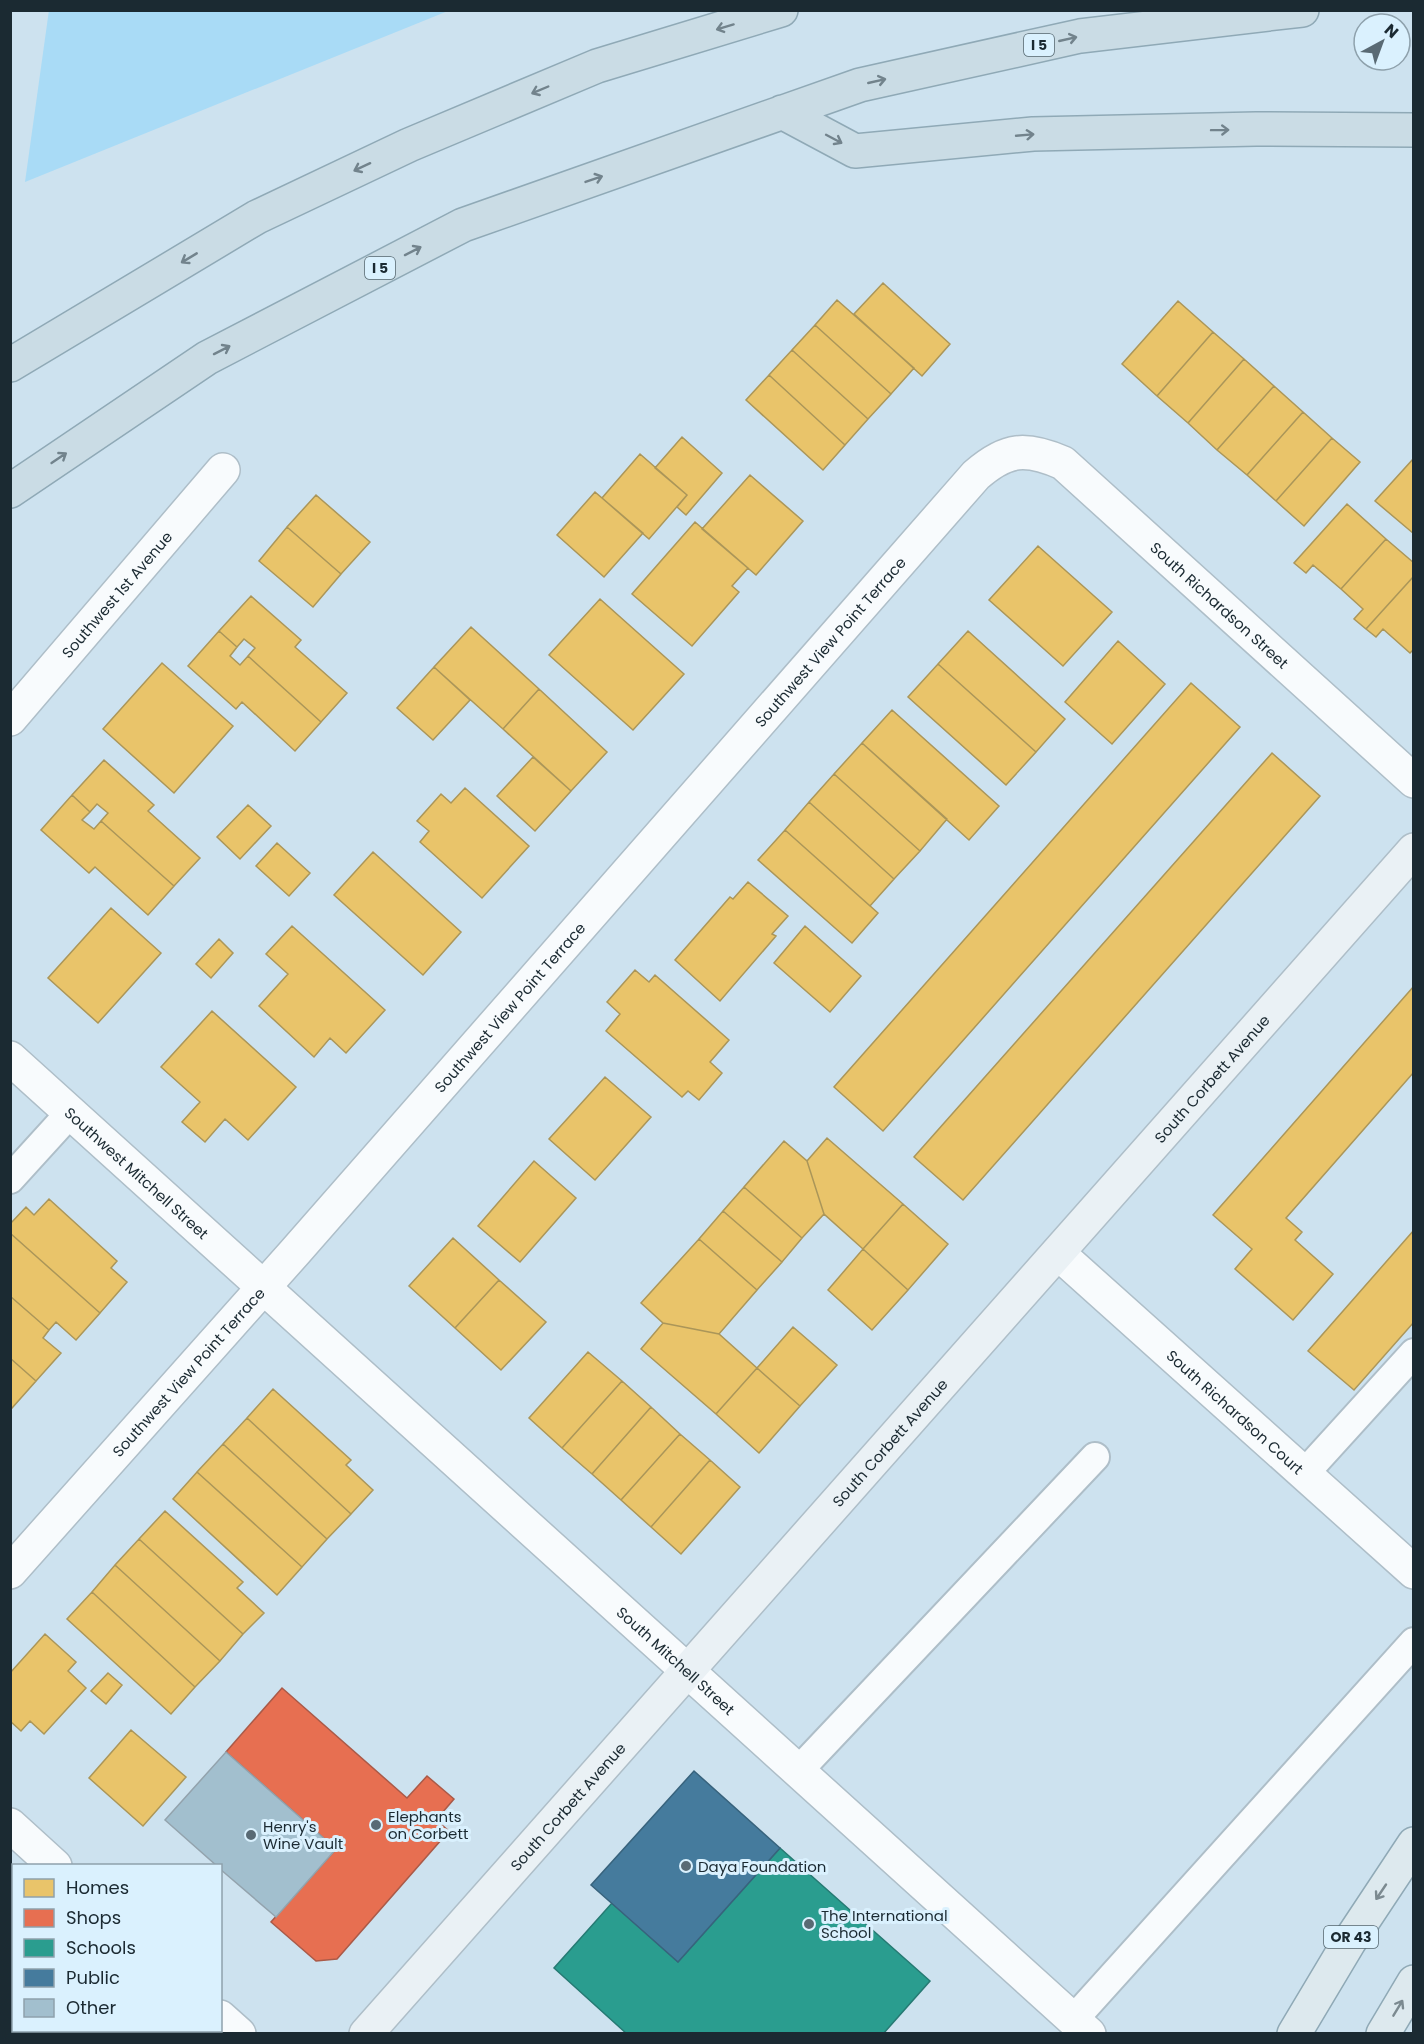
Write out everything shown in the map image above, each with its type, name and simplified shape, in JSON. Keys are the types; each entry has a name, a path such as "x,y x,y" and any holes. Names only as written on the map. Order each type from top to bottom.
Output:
{"highway":[{"path":"10,365 257,217 409,145 597,66 781,10"},
{"name":"I 5","path":"10,491 207,358 463,225 860,85 1080,36 1302,10"},
{"path":"782,112 855,151 1033,134 1256,129 1413,130"}],"main road":[{"name":"OR 43","path":"1294,2034 1348,1942 1413,1844"},
{"path":"1383,2034 1413,1982"}],"street":[{"name":"South Richardson Street","path":"1017,452 1039,452 1062,463 1413,781"},
{"name":"Southwest View Point Terrace","path":"10,1572 264,1288 976,475 994,459 1017,452"},
{"name":"Southwest 1st Avenue","path":"10,719 223,470"},
{"name":"South Corbett Avenue","path":"366,2034 1413,850"},
{"name":"Southwest Mitchell Street","path":"10,1058 264,1288"},
{"name":"South Richardson Court","path":"1058,1252 1413,1572"},
{"name":"South Mitchell Street","path":"264,1288 800,1769 1082,2026"},
{"path":"10,1825 53,1864"},
{"path":"222,2019 239,2034"}],"lane":[{"path":"10,1179 71,1113"},
{"path":"1304,1474 1413,1353"},
{"path":"800,1769 1095,1457"},
{"path":"1082,2026 1413,1642"}],"shaded area":[{"path":"49,10 448,10 448,11 25,182"}],"building: Homes":[{"path":"883,283 950,344 922,376 854,314"},
{"path":"837,300 914,368 891,394 815,325"},
{"path":"1178,301 1213,332 1157,396 1122,364"},
{"path":"815,325 891,394 868,419 792,350"},
{"path":"1213,332 1244,359 1188,423 1157,396"},
{"path":"792,350 868,419 845,445 769,375"},
{"path":"1244,359 1274,386 1217,450 1188,423"},
{"path":"769,375 845,445 823,470 746,400"},
{"path":"1274,386 1303,412 1247,475 1217,450"},
{"path":"1303,412 1332,438 1276,501 1247,475"},
{"path":"682,437 722,473 686,515 677,507 687,495 655,468"},
{"path":"1332,438 1360,462 1304,526 1276,501"},
{"path":"640,454 687,495 649,539 602,498"},
{"path":"1414,458 1414,534 1375,501"},
{"path":"750,475 803,521 756,575 702,529"},
{"path":"595,492 643,533 604,577 557,535"},
{"path":"316,495 370,542 341,574 287,527"},
{"path":"1347,504 1386,539 1341,589 1313,565 1306,573 1294,563"},
{"path":"695,522 748,568 732,586 739,592 692,646 632,594"},
{"path":"287,527 341,574 313,607 259,561"},
{"path":"1386,539 1414,563 1414,576 1366,629 1354,619 1363,609 1341,589"},
{"path":"1038,546 1112,612 1063,666 989,600"},
{"path":"1414,576 1414,649 1410,653 1383,629 1376,637 1366,629"},
{"path":"251,596 301,640 295,647 347,693 321,722 248,656 255,648 244,639 237,647 219,631"},
{"path":"600,599 684,674 633,730 549,655"},
{"path":"471,627 539,689 503,729 434,667"},
{"path":"219,631 237,647 230,656 240,665 248,656 321,722 295,751 242,702 236,709 188,666"},
{"path":"968,631 1065,719 1036,752 938,664"},
{"path":"1118,641 1165,684 1112,744 1065,702"},
{"path":"162,663 233,726 174,793 103,729"},
{"path":"938,664 1036,752 1006,785 908,697"},
{"path":"434,667 470,700 433,740 397,708"},
{"path":"1191,683 1240,727 883,1131 834,1087"},
{"path":"539,689 607,752 571,791 503,729"},
{"path":"892,710 999,806 969,840 862,743"},
{"path":"862,743 947,819 920,851 834,774"},
{"path":"1272,753 1320,796 963,1200 914,1157"},
{"path":"533,757 571,791 535,831 497,796"},
{"path":"104,760 154,805 148,811 200,858 174,886 101,821 108,813 97,804 90,812 72,795"},
{"path":"834,774 920,851 894,879 809,802"},
{"path":"465,788 529,846 482,898 420,842 429,831 417,821 441,794 451,803"},
{"path":"72,795 90,812 82,820 94,829 101,821 174,886 148,915 95,867 89,873 41,830"},
{"path":"809,802 894,879 870,906 785,830"},
{"path":"248,805 271,826 240,859 217,837"},
{"path":"785,830 878,913 852,943 758,860"},
{"path":"277,843 310,873 289,896 256,866"},
{"path":"373,852 461,932 423,975 334,895"},
{"path":"748,882 788,916 772,934 776,936 720,1001 675,960 730,897 733,899"},
{"path":"111,908 161,953 98,1023 48,978"},
{"path":"292,926 385,1010 346,1053 330,1038 314,1057 259,1006 288,974 266,954"},
{"path":"805,926 861,976 830,1012 774,963"},
{"path":"219,939 233,953 211,978 196,964"},
{"path":"635,970 649,982 655,975 729,1040 710,1062 722,1073 699,1100 688,1091 682,1097 606,1031 620,1014 607,1002"},
{"path":"1414,986 1414,1072 1286,1218 1302,1232 1295,1240 1333,1274 1293,1320 1235,1269 1252,1249 1213,1215"},
{"path":"212,1011 296,1087 248,1140 225,1119 205,1142 182,1122 200,1102 161,1067"},
{"path":"605,1077 651,1117 595,1180 549,1139"},
{"path":"827,1138 903,1204 863,1249 824,1214 807,1161"},
{"path":"784,1141 807,1161 824,1214 802,1238 744,1187"},
{"path":"534,1161 576,1198 520,1262 478,1226"},
{"path":"744,1187 802,1238 782,1262 723,1211"},
{"path":"49,1199 117,1261 111,1268 127,1282 100,1313 10,1233 10,1224 26,1207 34,1215"},
{"path":"903,1204 948,1244 908,1290 863,1249"},
{"path":"723,1211 782,1262 757,1290 699,1239"},
{"path":"1414,1230 1414,1322 1354,1390 1308,1351"},
{"path":"10,1233 100,1313 76,1340 56,1322 49,1330 10,1296"},
{"path":"453,1238 499,1280 455,1328 409,1286"},
{"path":"699,1239 757,1290 719,1334 663,1323 641,1303"},
{"path":"863,1249 908,1290 872,1330 828,1290"},
{"path":"499,1280 546,1322 501,1370 455,1328"},
{"path":"10,1296 49,1330 43,1338 61,1353 36,1381 10,1358"},
{"path":"663,1323 719,1334 757,1368 716,1414 641,1349"},
{"path":"793,1327 837,1365 800,1406 757,1368"},
{"path":"588,1352 622,1381 562,1448 529,1418"},
{"path":"10,1358 36,1381 12,1408 10,1407"},
{"path":"757,1368 800,1406 759,1453 716,1414"},
{"path":"622,1381 651,1407 592,1474 562,1448"},
{"path":"273,1389 351,1460 346,1465 373,1490 351,1514 247,1418"},
{"path":"651,1407 680,1434 621,1500 592,1474"},
{"path":"247,1418 351,1514 327,1539 223,1444"},
{"path":"680,1434 710,1460 651,1527 621,1500"},
{"path":"223,1444 327,1539 302,1567 197,1472"},
{"path":"710,1460 740,1487 681,1554 651,1527"},
{"path":"197,1472 302,1567 277,1595 173,1499"},
{"path":"165,1511 243,1582 237,1588 264,1613 243,1634 139,1539"},
{"path":"139,1539 243,1634 220,1661 115,1565"},
{"path":"115,1565 220,1661 195,1687 92,1592"},
{"path":"92,1592 195,1687 171,1714 67,1619"},
{"path":"45,1634 76,1662 68,1671 86,1688 44,1734 30,1721 21,1731 10,1721 10,1673"},
{"path":"108,1673 122,1685 106,1704 91,1691"},
{"path":"131,1730 186,1777 143,1826 89,1778"},
{"path":"12,2032 96,2032 97,2034 14,2034"}],"building: Shops":[{"name":"Elephants on Corbett","path":"282,1688 407,1798 427,1776 454,1799 436,1820 449,1831 337,1959 316,1961 271,1922 336,1849 226,1752"}],"building: Schools":[{"path":"780,1848 930,1981 883,2034 627,2034 554,1968 612,1903 678,1962"}],"building: Public":[{"name":"Daya Foundation","path":"694,1771 780,1848 678,1962 591,1885"}],"building: Other":[{"name":"Henry's Wine Vault","path":"226,1752 336,1849 276,1917 222,1871 222,1864 215,1864 165,1820"}],"place":[{"name":"Elephants on Corbett","path":"376,1825"},
{"name":"Henry's Wine Vault","path":"251,1835"},
{"name":"Daya Foundation","path":"686,1866"},
{"name":"The International School","path":"809,1924"}]}
